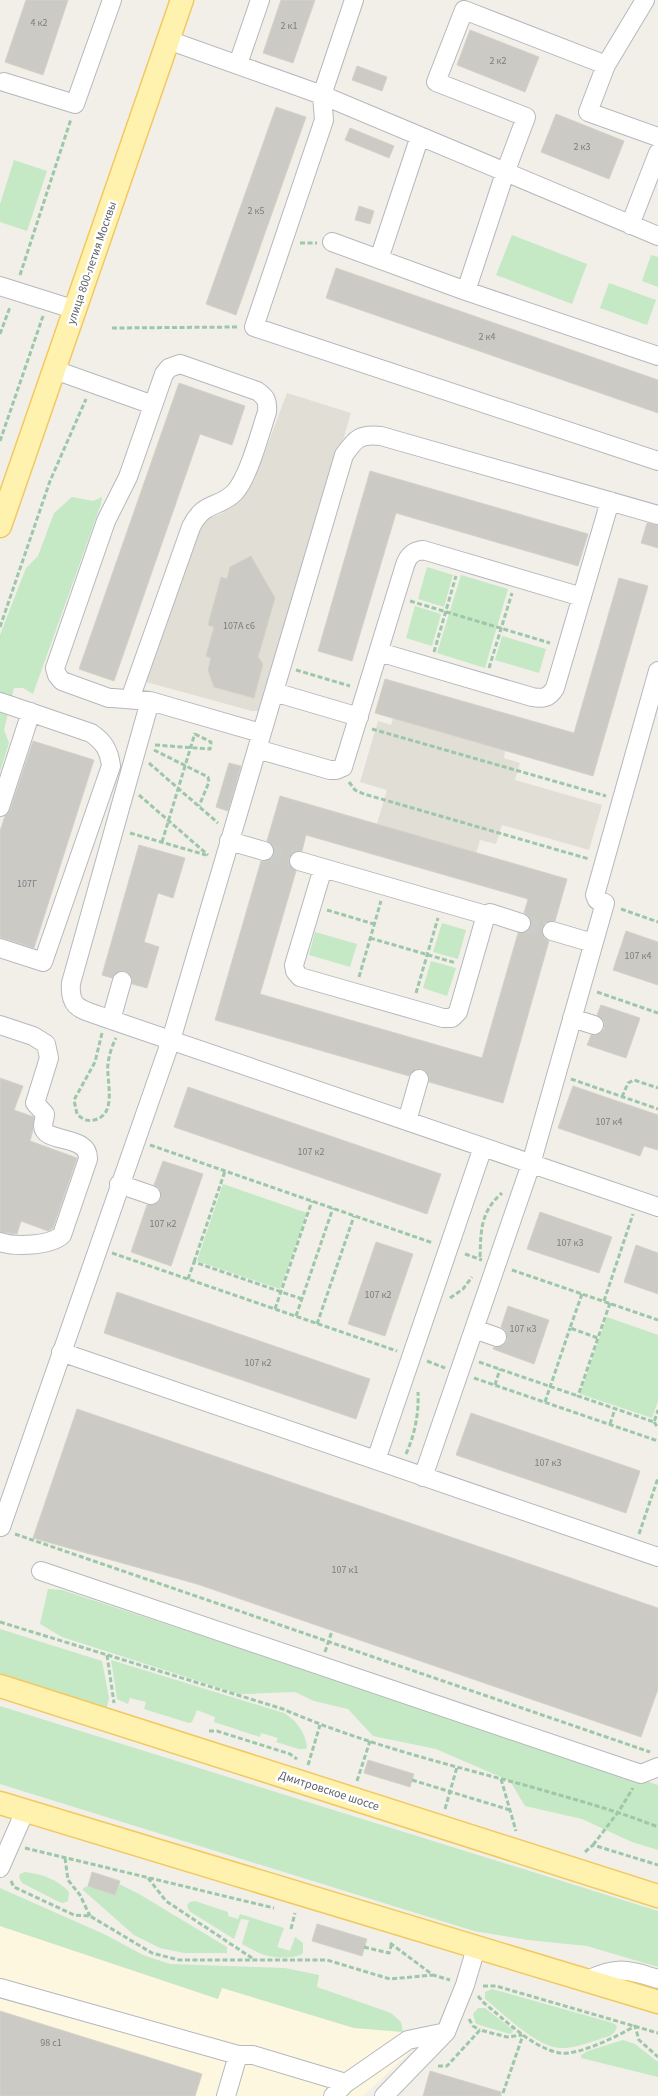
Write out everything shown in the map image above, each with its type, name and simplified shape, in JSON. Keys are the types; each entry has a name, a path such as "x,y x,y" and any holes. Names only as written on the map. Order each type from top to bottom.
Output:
{"main road":[{"name":"улица 800-летия Москвы","path":"0,526 5,497 55,370 182,0"},
{"name":"Дмитровское шоссе","path":"0,1686 658,1896"},
{"path":"0,1802 658,2002"}],"street":[{"path":"1,83 75,104 112,0"},
{"path":"238,64 260,0"},
{"path":"354,0 322,95 324,120 254,327 658,461"},
{"path":"645,0 606,65 588,112 658,137"},
{"path":"654,0 658,2"},
{"path":"466,291 505,173 526,117 436,82 464,10 606,65"},
{"path":"168,40 322,95 658,236"},
{"path":"379,259 420,136"},
{"path":"630,225 658,153"},
{"path":"332,242 466,291 658,356"},
{"path":"8,288 76,310"},
{"path":"130,699 191,527 195,519 206,508 227,499 240,486 267,412 268,403 264,396 257,391 180,364 169,368 164,374 128,477 106,521 55,668 60,679 87,681 110,698 150,701 200,715 330,770 340,769 346,760 407,558 411,554 423,550 582,597"},
{"path":"55,370 153,405"},
{"path":"1,1526 170,1040 344,455 353,442 361,437 368,435 381,436 658,515"},
{"path":"379,652 532,697 541,699 546,697 555,688 610,501"},
{"path":"423,1477 474,1329 485,1262 524,1185 531,1164 605,903 597,900 595,895 658,671"},
{"path":"274,692 359,717"},
{"path":"150,701 140,747 127,784 70,983 70,995 74,1004 82,1010 658,1207"},
{"path":"0,702 91,733 107,747 111,766 43,962 0,948"},
{"path":"0,807 31,712"},
{"path":"230,838 264,851"},
{"path":"299,861 442,903 521,923"},
{"path":"323,868 294,965 297,975 411,1009 449,1019 455,1016 486,915"},
{"path":"552,931 593,943"},
{"path":"112,1020 122,981"},
{"path":"572,1018 594,1025"},
{"path":"0,1024 33,1036 46,1044 49,1058 35,1103 46,1114 43,1125 47,1132 86,1148 88,1159 62,1235 54,1240 23,1246 0,1242"},
{"path":"407,1121 419,1079"},
{"path":"376,1460 484,1147"},
{"path":"119,1184 151,1195"},
{"path":"474,1329 497,1337"},
{"path":"61,1352 658,1557"},
{"path":"41,1571 641,1774 658,1768"},
{"path":"5,1872 25,1811"},
{"path":"384,2096 446,2032 465,1985 476,1948"},
{"path":"587,1980 602,1973 622,1969 658,1979"},
{"path":"0,1988 238,2055 252,2054 346,2083"},
{"path":"333,2096 346,2083 408,2040 446,2032"},
{"path":"226,2096 238,2055"}],"path":[{"path":"0,334 8,288 75,104"},
{"path":"282,244 332,242"},
{"path":"0,441 48,301"},
{"path":"112,328 254,327"},
{"path":"0,628 50,481 93,383"},
{"path":"429,667 461,561"},
{"path":"485,683 516,578"},
{"path":"395,597 567,648"},
{"path":"281,666 367,691"},
{"path":"162,842 200,715"},
{"path":"140,747 208,750 212,746 209,740 186,730"},
{"path":"376,730 621,801"},
{"path":"140,747 158,753 208,777 209,782 198,806"},
{"path":"140,747 178,788 230,838"},
{"path":"340,769 352,787 364,794 604,863"},
{"path":"114,828 209,856 127,784"},
{"path":"354,992 385,886"},
{"path":"411,1009 442,903"},
{"path":"605,903 658,922"},
{"path":"312,906 374,924"},
{"path":"370,938 471,967"},
{"path":"604,995 658,1013"},
{"path":"112,1020 112,1045 107,1076 110,1095 107,1109 100,1118 90,1121 85,1120 77,1114 74,1100 95,1062 101,1038 112,1020"},
{"path":"575,1080 658,1108"},
{"path":"622,1097 628,1083 634,1080 658,1088"},
{"path":"166,1151 658,1320"},
{"path":"188,1279 225,1171"},
{"path":"485,1262 480,1231 486,1214 494,1200 504,1192 524,1185"},
{"path":"604,1301 638,1200"},
{"path":"275,1309 312,1201"},
{"path":"296,1316 333,1208"},
{"path":"317,1324 354,1216"},
{"path":"129,1259 658,1441"},
{"path":"194,1262 302,1299"},
{"path":"449,1299 463,1289 475,1272"},
{"path":"545,1402 582,1294"},
{"path":"578,1396 610,1303"},
{"path":"570,1328 598,1338"},
{"path":"488,1365 654,1422 658,1428"},
{"path":"495,1385 500,1369"},
{"path":"610,1424 615,1409"},
{"path":"654,1422 658,1410"},
{"path":"644,1519 658,1478"},
{"path":"32,1540 658,1755"},
{"path":"0,1622 283,1709 320,1725 370,1741 619,1811 658,1827"},
{"path":"329,1642 332,1631"},
{"path":"307,1768 320,1725"},
{"path":"356,1784 370,1741"},
{"path":"444,1812 458,1767"},
{"path":"593,1845 619,1811 641,1774"},
{"path":"501,1779 517,1834"},
{"path":"412,1780 510,1810"},
{"path":"19,1854 22,1848 276,1909"},
{"path":"65,1858 68,1880 80,1895 90,1916"},
{"path":"5,1872 14,1887 74,1915 90,1916 152,1953 167,1957 195,1961 327,1960 390,1979 433,1975 458,1982"},
{"path":"147,1877 166,1901 256,1960"},
{"path":"286,1911 304,1916"},
{"path":"291,1929 295,1914"},
{"path":"383,1940 392,1943 433,1975"},
{"path":"364,1947 388,1954 392,1943"},
{"path":"479,1986 496,1986 658,2032"},
{"path":"476,1992 483,2002 523,2035 561,2053 585,2048 617,2037 635,2026"},
{"path":"635,2026 639,2040 658,2057"},
{"path":"433,2066 447,2066 480,2030 507,2037 523,2035"},
{"path":"503,2093 523,2035"}],"shaded area":[{"path":"287,393 351,413 264,707 259,711 252,711 146,682 203,519 219,515 232,507 248,491 255,478"},
{"path":"393,718 505,751 504,758 520,763 515,780 602,805 589,850 502,825 496,844 480,840 476,853 377,824 387,790 360,782 378,721 391,725"},
{"path":"0,1926 218,1999 222,1987 354,2028 403,2032 413,2049 363,2096 0,2096"}],"green space":[{"path":"14,160 47,171 27,231 0,222 0,204"},
{"path":"512,235 587,264 572,304 496,275"},
{"path":"651,255 658,257 658,287 642,281"},
{"path":"609,283 656,300 647,325 600,308"},
{"path":"72,497 93,501 102,497 33,694 23,688 14,688 4,730 9,743 0,772 0,635 26,568 38,556 54,513"},
{"path":"427,567 453,575 444,607 418,599"},
{"path":"461,575 508,589 485,668 437,653"},
{"path":"415,606 441,614 432,646 406,638"},
{"path":"502,636 546,649 539,673 495,660"},
{"path":"442,923 466,930 458,959 433,952"},
{"path":"315,932 357,944 350,967 309,955"},
{"path":"431,961 456,968 447,996 423,988"},
{"path":"223,1184 307,1213 280,1289 197,1261"},
{"path":"607,1317 658,1335 658,1401 652,1418 580,1394"},
{"path":"48,1589 62,1590 658,1785 658,1850 632,1842 582,1819 525,1806 510,1781 436,1749 373,1736 348,1709 314,1701 295,1692 239,1694 62,1637 40,1624"},
{"path":"0,1629 102,1661 109,1698 106,1711 0,1679"},
{"path":"111,1660 284,1713 300,1727 307,1747 306,1749 299,1749 276,1742 278,1738 261,1733 260,1737 214,1722 215,1717 197,1710 192,1722 189,1723 144,1709 146,1702 130,1698 128,1704 117,1699"},
{"path":"0,1706 658,1911 658,1967 587,1946 528,1940 474,1931 0,1784"},
{"path":"25,1872 54,1880 69,1892 68,1901 59,1902 22,1883 19,1877 20,1874"},
{"path":"119,1884 227,1947 227,1953 184,1953 160,1948 134,1935 83,1890 83,1888 88,1886 115,1895"},
{"path":"0,1888 106,1935 143,1955 170,1964 285,1968 319,1975 317,1987 391,2013 401,2022 403,2032 354,2028 222,1988 218,1999 0,1926"},
{"path":"195,1901 228,1912 228,1916 238,1919 240,1914 284,1928 277,1947 290,1951 295,1937 303,1943 303,1953 281,1958 258,1952 242,1944 249,1920 241,1919 234,1939 189,1911 187,1905"},
{"path":"492,1989 613,2023 617,2028 610,2036 585,2044 566,2048 551,2046 530,2036 485,1999 485,1992"},
{"path":"478,2008 485,2008 512,2029 513,2032 510,2034 476,2024 473,2014"},
{"path":"623,2040 635,2044 658,2062 658,2077 581,2058 581,2055 588,2051"}],"building":[{"path":"26,0 68,0 43,75 5,62"},
{"path":"281,0 315,0 293,63 263,53"},
{"path":"470,30 539,57 525,92 457,65"},
{"path":"357,66 387,77 382,91 352,80"},
{"path":"276,107 306,117 236,315 206,304"},
{"path":"556,114 624,141 609,179 541,152"},
{"path":"350,128 394,146 389,158 345,140"},
{"path":"359,206 374,211 370,224 355,220"},
{"path":"336,268 658,380 658,413 326,298"},
{"path":"179,383 245,406 232,445 200,434 114,681 79,669"},
{"path":"370,471 588,534 578,566 396,513 352,661 318,651"},
{"path":"647,523 658,525 658,548 641,543"},
{"path":"251,556 275,598 258,657 263,664 254,698 214,687 208,670 211,658 206,656 214,627 208,625 221,577 227,579 230,567"},
{"path":"619,578 648,586 593,776 375,713 385,679 574,733"},
{"path":"33,741 94,760 34,948 0,937 0,831 5,816 10,810"},
{"path":"229,763 241,766 228,811 216,807"},
{"path":"280,796 567,879 555,921 545,923 542,928 544,938 549,941 503,1103 429,1082 429,1076 422,1069 416,1069 409,1076 215,1020 261,861 267,861 274,854 274,848 267,841","holes":["306,835 528,899 524,913 529,916 531,926 528,931 518,933 482,1058 260,994 296,871 289,864 289,858 296,851 302,851"]},
{"path":"139,845 185,858 173,898 158,893 144,942 159,947 147,988 132,984 132,978 125,971 119,971 112,978 102,975"},
{"path":"626,931 658,942 658,985 613,970"},
{"path":"601,1005 640,1018 626,1058 587,1045 591,1035 597,1035 604,1029 604,1022 597,1015"},
{"path":"0,1078 23,1086 14,1110 34,1117 30,1141 77,1158 53,1228 48,1231 21,1221 17,1234 0,1232"},
{"path":"573,1086 658,1115 658,1150 644,1146 640,1156 558,1128"},
{"path":"188,1087 441,1174 427,1214 174,1127"},
{"path":"163,1161 203,1174 171,1266 131,1252 147,1205 158,1203 161,1198 159,1188 154,1185"},
{"path":"540,1212 612,1237 599,1273 527,1249"},
{"path":"376,1242 413,1254 385,1336 348,1324"},
{"path":"636,1245 658,1253 658,1294 624,1282"},
{"path":"117,1292 370,1379 356,1419 104,1333"},
{"path":"508,1306 549,1320 534,1364 493,1349 494,1347 504,1345 507,1340 505,1330 501,1327"},
{"path":"77,1409 658,1608 658,1689 641,1737 197,1584 33,1538"},
{"path":"471,1413 640,1471 626,1513 456,1455"},
{"path":"368,1760 414,1774 410,1787 364,1773"},
{"path":"92,1872 120,1881 115,1895 88,1886"},
{"path":"317,1924 367,1939 362,1956 312,1941"},
{"path":"0,2011 202,2074 195,2096 0,2096"},
{"path":"430,2071 501,2092 501,2096 423,2096"}],"tunnel":[{"path":"264,851 299,861"},
{"path":"521,923 552,931"}]}
